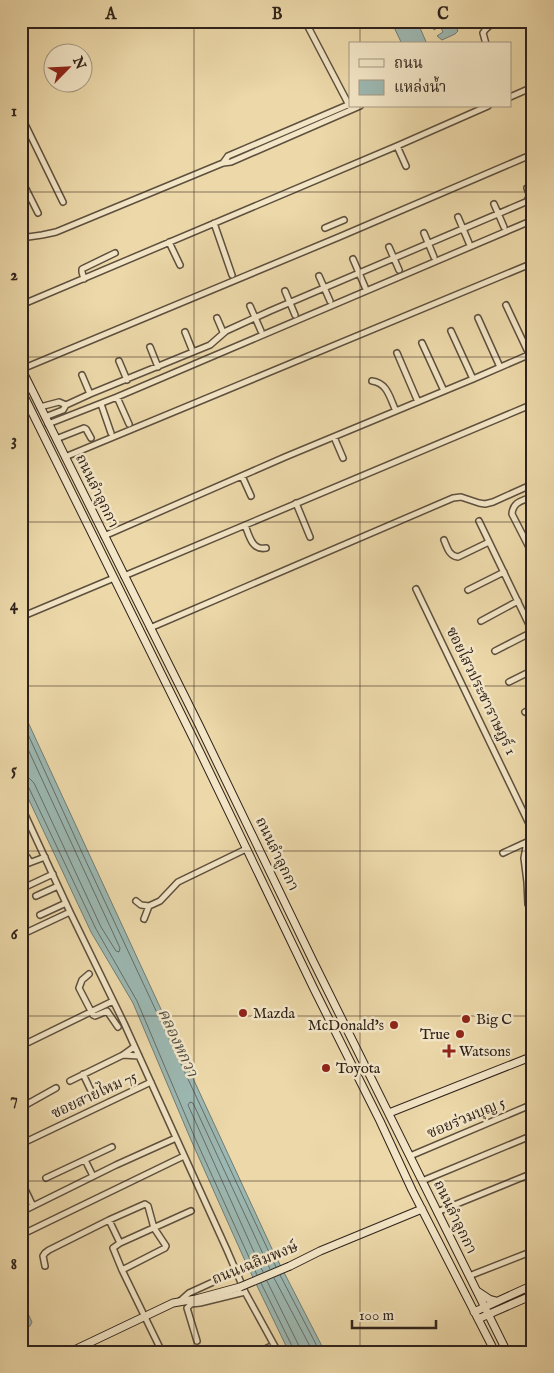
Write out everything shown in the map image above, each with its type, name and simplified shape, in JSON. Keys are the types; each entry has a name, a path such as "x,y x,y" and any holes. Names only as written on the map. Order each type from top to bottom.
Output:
{"main road":[{"name":"ถนนลำลูกกา","path":"21,369 199,725 507,1352"},
{"name":"ถนนลำลูกกา","path":"21,390 200,752 317,996 495,1352"},
{"path":"389,1113 533,1056"},
{"name":"ถนนเฉลิมพงษ์","path":"70,1352 176,1302 242,1289 320,1251 422,1209"},
{"path":"474,1312 533,1284"},
{"path":"477,1291 496,1301"},
{"path":"478,1320 533,1295"},
{"path":"492,1323 498,1310"}],"street":[{"path":"305,21 349,104"},
{"path":"485,42 483,33 485,28 499,21"},
{"path":"512,96 533,87"},
{"path":"223,163 228,156 304,123 349,106"},
{"path":"21,238 56,232 223,163 231,162 307,130 349,107"},
{"path":"21,305 483,108"},
{"path":"21,116 63,202"},
{"path":"304,123 307,130"},
{"path":"270,138 274,144"},
{"path":"397,146 406,166"},
{"path":"21,369 533,154"},
{"path":"21,179 38,213"},
{"path":"46,420 63,410 66,405 193,352 210,344 223,332 255,317 531,200 527,188"},
{"path":"494,204 504,227"},
{"path":"458,217 469,242"},
{"path":"325,228 344,220"},
{"path":"46,420 101,404 533,220"},
{"path":"214,223 232,275"},
{"path":"334,224 339,237"},
{"path":"424,233 434,257"},
{"path":"169,242 180,266"},
{"path":"389,247 399,270"},
{"path":"84,279 82,269 115,253"},
{"path":"354,259 365,287"},
{"path":"64,457 533,263"},
{"path":"319,276 330,301"},
{"path":"285,291 295,315"},
{"path":"104,536 531,354 506,305"},
{"path":"250,306 261,330"},
{"path":"217,318 223,332"},
{"path":"478,318 500,367"},
{"path":"451,331 473,379"},
{"path":"185,332 193,352"},
{"path":"422,343 444,391"},
{"path":"150,347 158,367"},
{"path":"397,353 418,402"},
{"path":"119,361 126,380"},
{"path":"82,375 90,394"},
{"path":"372,381 378,382 386,388 396,411"},
{"path":"118,397 129,424"},
{"path":"40,407 59,402 66,405"},
{"path":"101,404 111,433"},
{"path":"124,576 533,404"},
{"path":"56,439 84,428 91,438"},
{"path":"334,437 343,458"},
{"path":"242,476 251,496"},
{"path":"150,628 453,498 461,497 485,504 533,484"},
{"path":"533,496 512,507 512,514 533,555"},
{"path":"296,503 310,537"},
{"path":"479,521 532,632 495,651"},
{"path":"245,525 256,547 266,548"},
{"path":"444,540 451,555 454,557 458,557 489,542"},
{"path":"468,590 504,572"},
{"path":"21,617 114,578"},
{"name":"ซอยไสวประชาราษฎร์ 1","path":"416,589 533,832"},
{"path":"481,621 518,601"},
{"path":"509,682 533,670"},
{"path":"525,712 533,708"},
{"path":"21,806 151,1082 227,1250 242,1289 278,1352"},
{"path":"503,852 533,840"},
{"path":"527,842 524,858 528,904"},
{"path":"136,901 141,905 149,906 160,901 178,882 246,849"},
{"path":"21,857 27,857 30,862"},
{"path":"21,866 45,857"},
{"path":"21,889 53,874"},
{"path":"36,896 58,886"},
{"path":"40,915 66,903"},
{"path":"144,919 149,906"},
{"path":"21,935 70,912"},
{"path":"89,974 82,980 80,988 91,1012 95,1016 108,1011 118,1027"},
{"path":"21,1046 113,1000"},
{"path":"70,1081 123,1055 134,1047"},
{"path":"123,1055 139,1056"},
{"path":"83,1074 93,1095"},
{"name":"ซอยสายไหม 75","path":"21,1144 151,1082"},
{"path":"21,1108 56,1088"},
{"name":"ซอยร่วมบุญ 5","path":"410,1156 533,1104"},
{"path":"422,1182 533,1135"},
{"path":"21,1212 176,1138"},
{"path":"46,1178 112,1147"},
{"path":"21,1235 184,1156"},
{"path":"86,1160 93,1176"},
{"path":"437,1212 533,1173"},
{"path":"22,1184 33,1206"},
{"path":"45,1266 42,1256 44,1253 109,1220 146,1204 154,1228 166,1243 166,1246 122,1270"},
{"path":"162,1352 113,1248 191,1211"},
{"path":"109,1220 120,1244"},
{"path":"469,1276 533,1251"},
{"path":"236,1272 189,1293 176,1302 179,1305 200,1303 242,1289"},
{"path":"191,1304 186,1308 197,1341"},
{"path":"259,1352 269,1347"}],"water":[{"path":"391,21 417,21 426,42 401,42"},
{"path":"430,21 454,21 458,31 442,40 437,36 443,32 440,26 434,30"},
{"path":"21,707 273,1251 325,1352 289,1352 246,1263 133,1003 91,932 21,783"},
{"path":"21,1299 32,1322 30,1326 21,1330"}],"place":[{"name":"Mazda","path":"243,1013"},
{"name":"Big C","path":"466,1019"},
{"name":"McDonald's","path":"394,1025"},
{"name":"True","path":"460,1034"},
{"name":"Watsons","path":"449,1051"},
{"name":"Toyota","path":"326,1068"}],"water label":[{"name":"คลองหกวา","path":"177,1043"}]}
